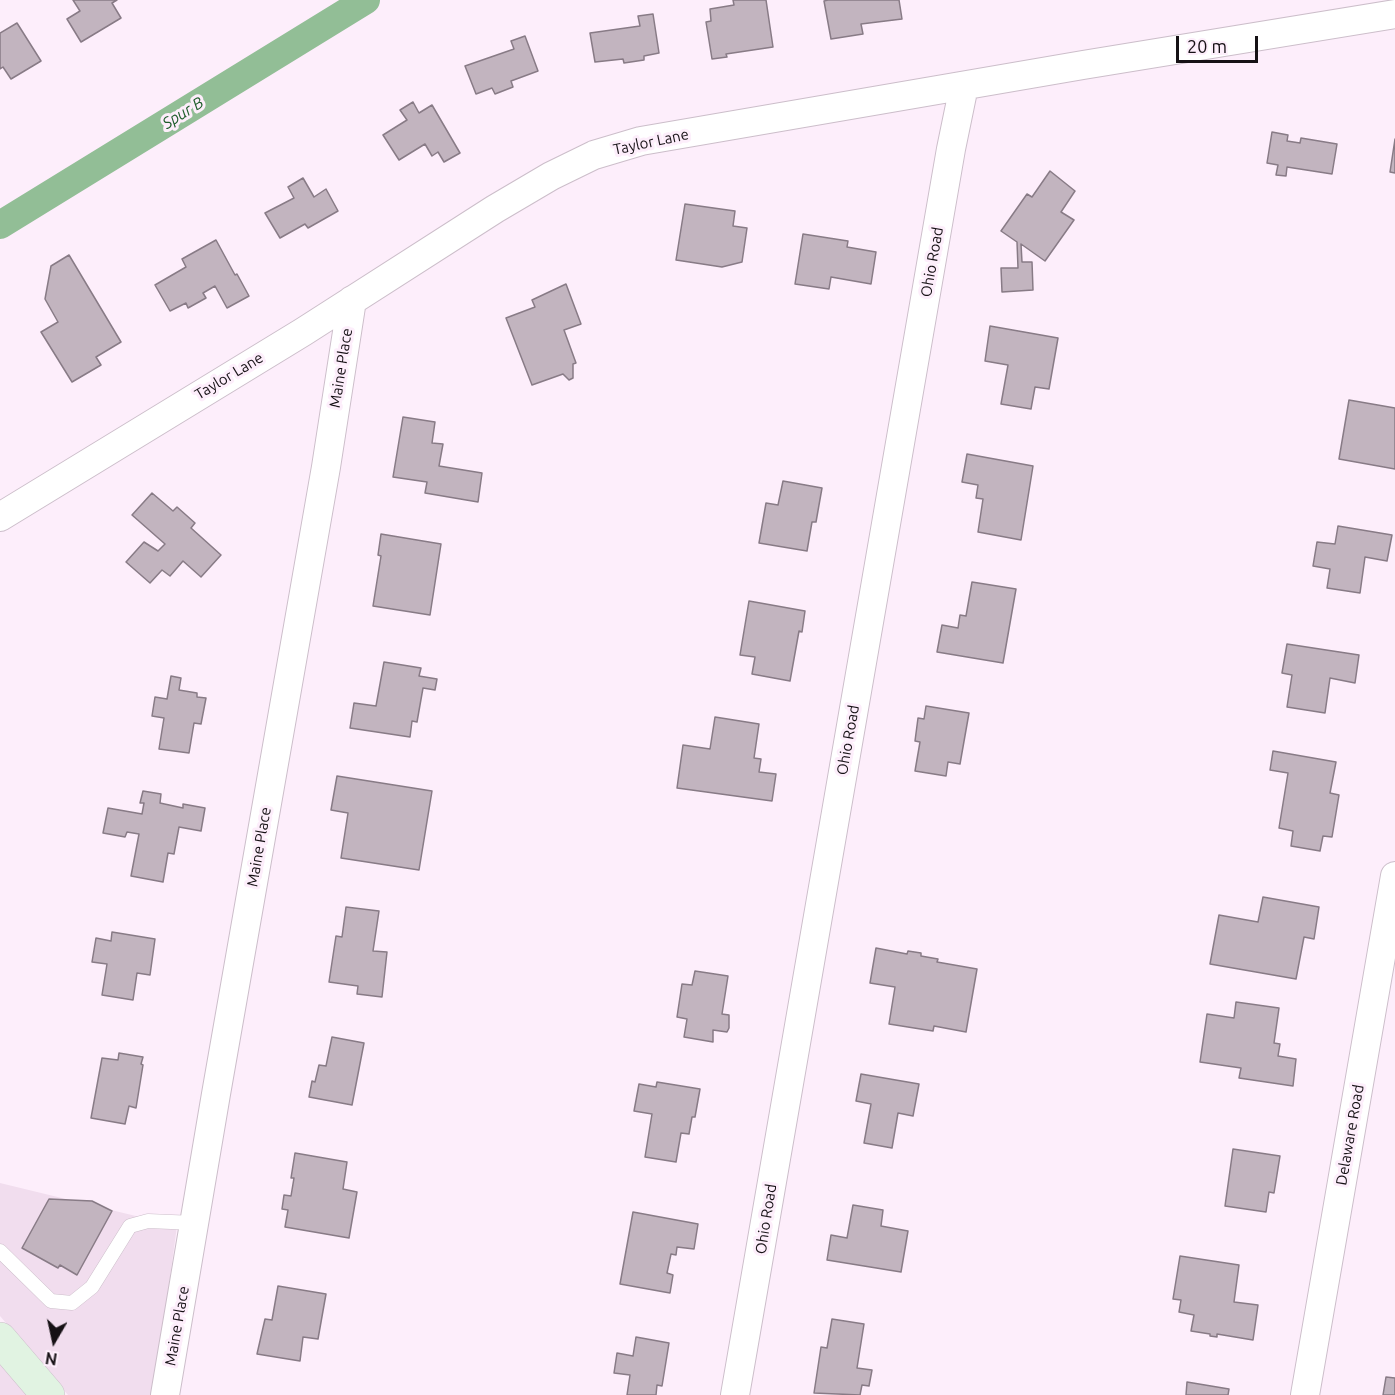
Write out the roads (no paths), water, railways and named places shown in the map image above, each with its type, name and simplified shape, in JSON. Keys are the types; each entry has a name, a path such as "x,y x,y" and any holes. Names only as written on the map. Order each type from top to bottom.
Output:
{"main road":[{"path":"0,1339 48,1395"}],"street":[{"name":"Taylor Lane","path":"0,517 303,332 495,209 594,154 641,141 1395,14"},
{"name":"Ohio Road","path":"735,1395 951,149 964,86"},
{"name":"Maine Place","path":"165,1395 324,478 352,300"},
{"name":"Delaware Road","path":"1305,1395 1395,876"}],"lane":[{"path":"0,1251 51,1301 72,1303 92,1287 130,1226 148,1221 195,1223"}],"waterway":[{"name":"Spur B","path":"0,225 366,0"}]}
